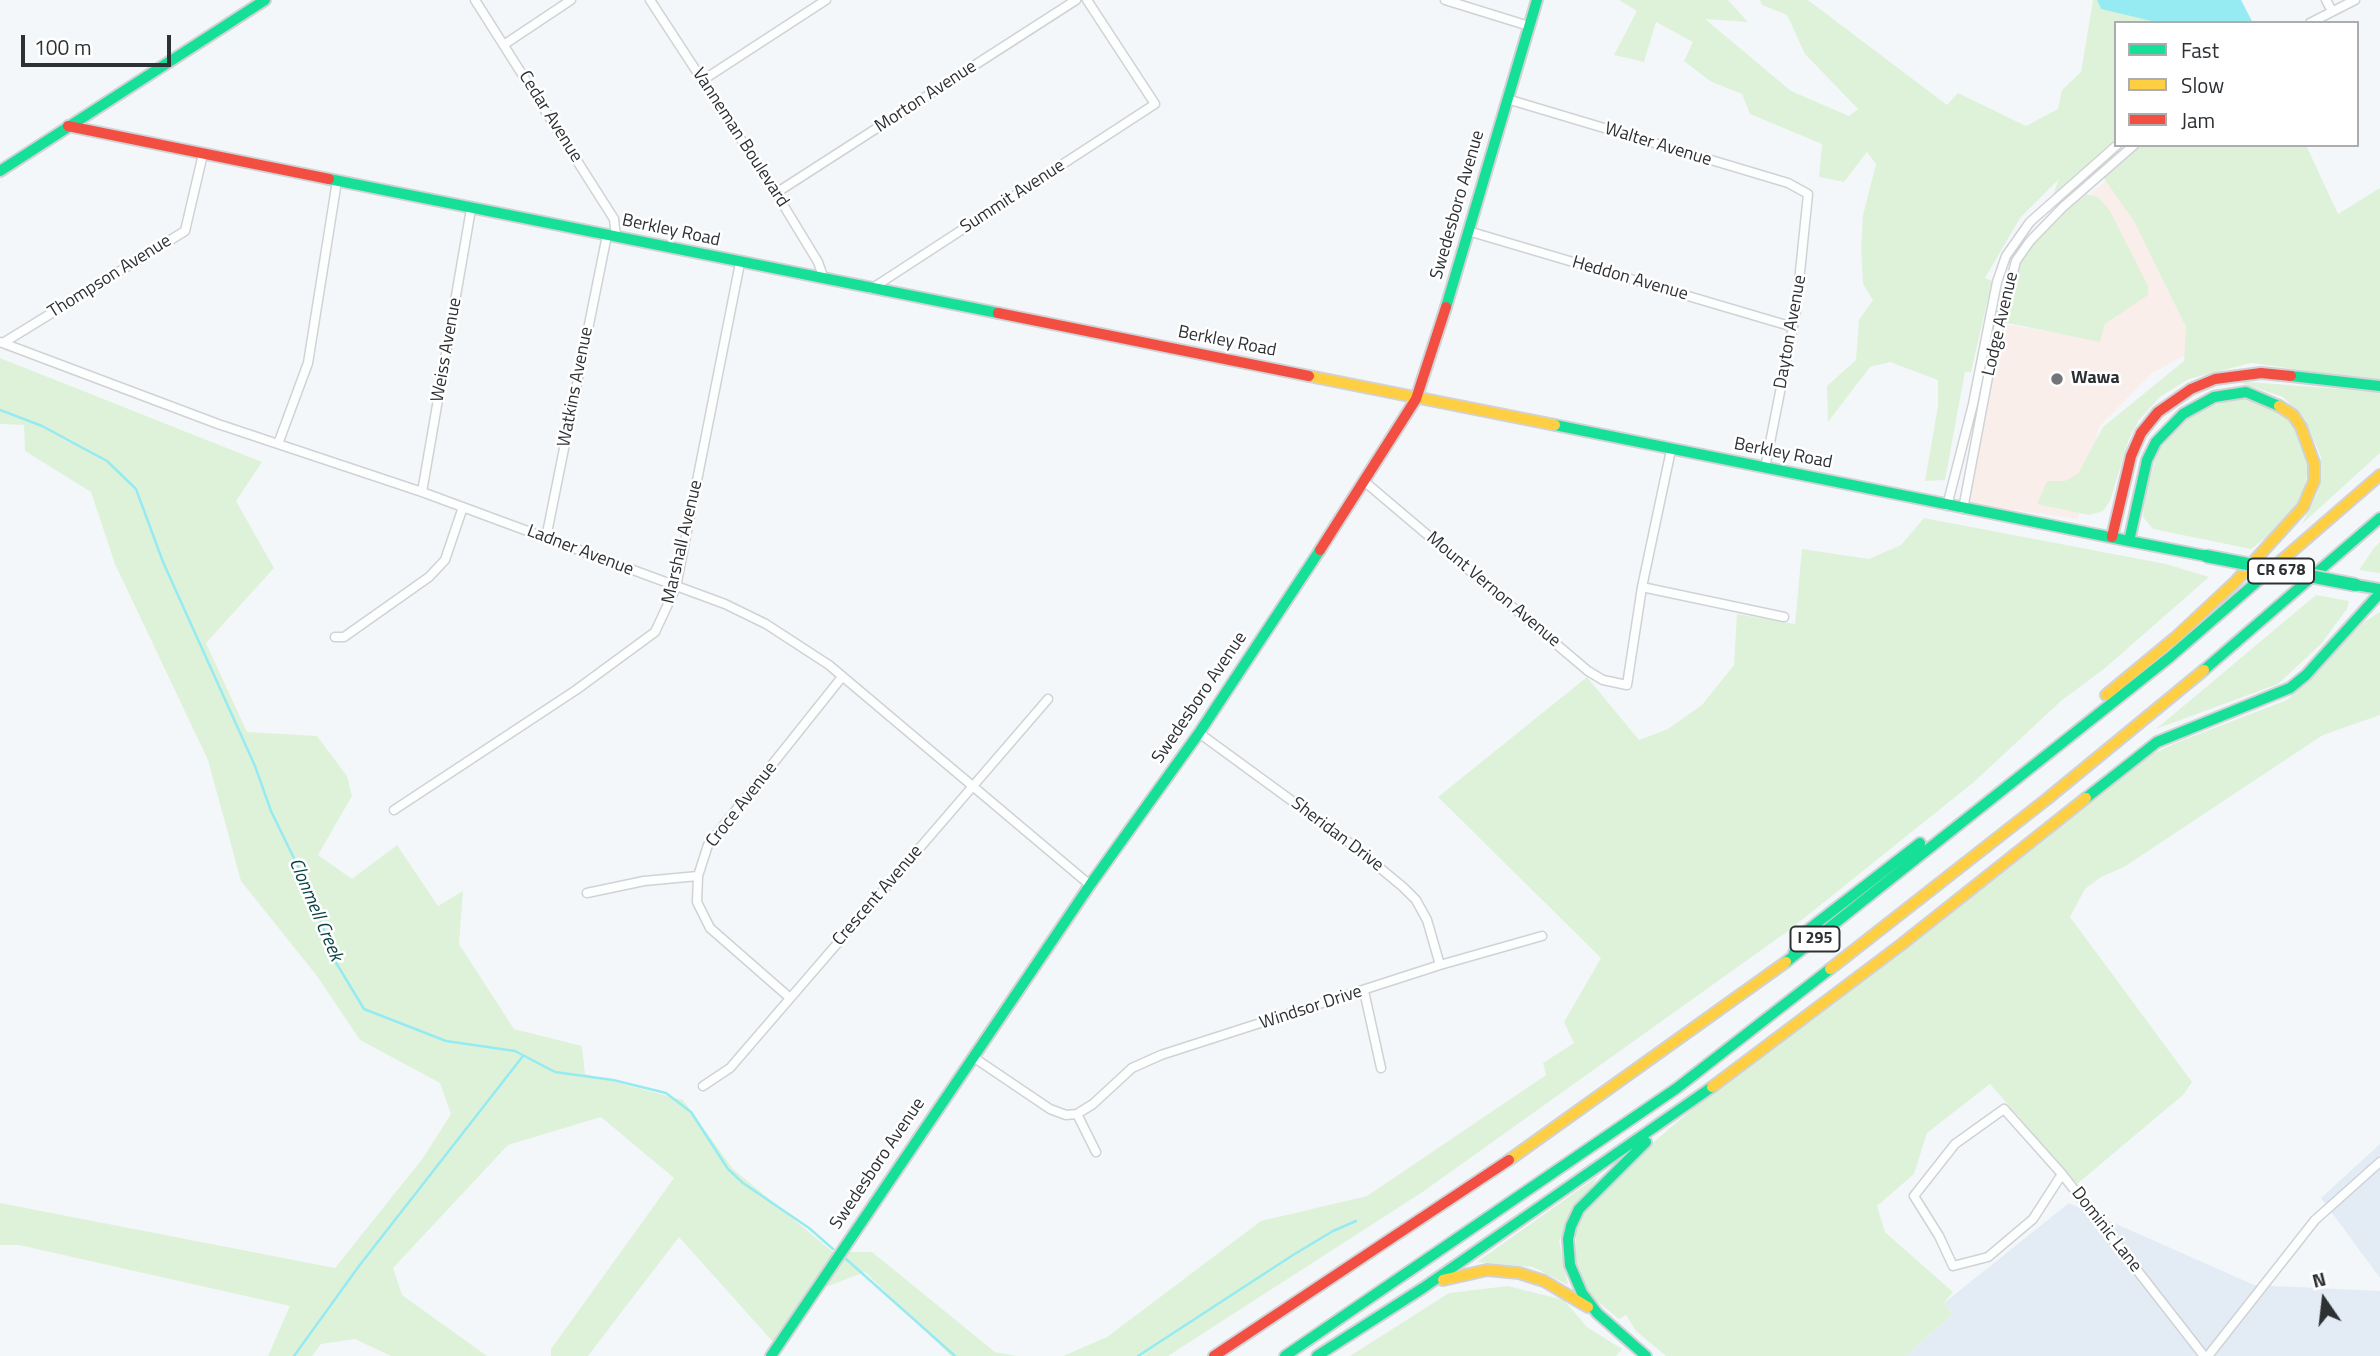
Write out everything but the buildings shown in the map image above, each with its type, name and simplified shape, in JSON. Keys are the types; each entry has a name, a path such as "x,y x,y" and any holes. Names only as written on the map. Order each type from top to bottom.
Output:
{"main road":[{"path":"0,171 265,0"},
{"name":"Swedesboro Avenue","path":"771,1356 1090,885 1199,733 1365,482 1416,399 1537,0"},
{"name":"Berkley Road","path":"68,126 2380,591"},
{"path":"2112,537 2131,456 2141,433 2158,412 2191,389 2215,379 2261,373 2380,386"},
{"path":"1791,958 1804,933 2137,670 2264,553 2303,507 2314,481 2311,449 2293,415 2273,401 2246,392 2214,397 2183,414 2156,442 2147,460 2129,541"},
{"name":"I 295","path":"1214,1356 1492,1172 1791,958 2170,657 2380,475"},
{"name":"I 295","path":"1285,1356 1678,1088 2047,799 2200,674 2380,518"},
{"path":"1317,1356 1423,1288 1674,1115 1902,944 2157,742 2290,688 2306,675 2380,591"},
{"path":"1597,1312 1582,1293 1570,1265 1568,1239 1571,1226 1579,1209 1590,1197 1674,1115"},
{"path":"1423,1288 1457,1275 1487,1270 1519,1273 1556,1286 1597,1312 1646,1356"}],"street":[{"name":"Cedar Avenue","path":"475,0 614,219 611,236"},
{"path":"505,44 571,0"},
{"name":"Vanneman Boulevard","path":"650,0 776,193 818,262 824,279"},
{"path":"703,80 826,0"},
{"name":"Morton Avenue","path":"776,193 1076,0"},
{"name":"Summit Avenue","path":"871,289 1155,104 1087,0"},
{"path":"1445,0 1530,26"},
{"path":"2326,0 2332,11"},
{"path":"2314,21 2355,0"},
{"name":"Walter Avenue","path":"1507,99 1788,183 1808,194"},
{"name":"Lodge Avenue","path":"1947,506 1973,404 1997,282 2006,256 2030,222 2115,147"},
{"name":"Lodge Avenue","path":"1963,509 1995,340 2016,261 2030,241 2063,207 2132,147"},
{"name":"Thompson Avenue","path":"1,342 185,231 203,154"},
{"path":"278,444 308,363 337,181"},
{"name":"Dayton Avenue","path":"1765,468 1793,327 1808,194"},
{"name":"Weiss Avenue","path":"422,492 471,209"},
{"name":"Heddon Avenue","path":"1468,231 1793,327"},
{"name":"Watkins Avenue","path":"546,538 611,236"},
{"name":"Marshall Avenue","path":"394,810 655,632 676,587 740,263"},
{"name":"Ladner Avenue","path":"1,342 278,444 463,507 725,604 766,624 842,677 1090,885"},
{"path":"1671,450 1642,587 1784,617"},
{"name":"Mount Vernon Avenue","path":"1365,482 1588,671 1603,680 1626,685 1642,587"},
{"path":"335,637 344,637 429,577 445,560 463,507"},
{"name":"Croce Avenue","path":"790,998 710,928 697,902 698,876 708,845 842,677"},
{"name":"Crescent Avenue","path":"703,1086 730,1068 1048,699"},
{"name":"Sheridan Drive","path":"1199,733 1351,844 1403,887 1416,900 1427,920 1440,965"},
{"path":"587,893 644,881 698,876"},
{"name":"Windsor Drive","path":"1077,1114 1093,1104 1132,1068 1146,1061 1440,965 1542,936"},
{"path":"1364,991 1381,1068"},
{"path":"972,1057 1050,1109 1066,1115 1077,1114 1096,1152"},
{"name":"Dominic Lane","path":"2062,1174 2033,1219 1988,1257 1953,1266 1939,1236 1914,1196 1955,1144 2004,1109 2062,1174 2206,1356"},
{"path":"2206,1356 2315,1220 2380,1162"}],"shaded area":[{"path":"2111,176 2201,346 2151,374 2099,427 2078,519 1967,503 2003,324 2098,340 2111,313 2086,198"},
{"path":"2380,1144 2380,1278 2321,1198"},
{"path":"2069,1203 2254,1285 2380,1291 2380,1356 1905,1356 1953,1314 1944,1303"}],"green space":[{"path":"1619,0 1728,0 1748,22 1705,19 1791,91 1849,116 1858,109 1805,54 1787,15 1762,5 1760,0 1808,0 1947,105 1958,93 2026,126 2058,109 2062,90 2081,72 2093,0 2097,0 2101,9 2159,21 2114,21 2114,141 2053,195 2059,179 2020,218 1985,278 1992,281 1971,372 1965,372 1945,480 1925,481 1938,406 1938,380 1890,362 1870,367 1828,422 1827,386 1856,360 1859,320 1873,300 1863,284 1861,248 1863,215 1876,164 1867,152 1844,182 1819,177 1822,144 1750,114 1742,94 1710,81 1684,61 1693,42 1656,22 1644,62 1614,55 1637,11"},
{"path":"2138,147 2307,147 2338,214 2380,188 2380,381 2251,363 2189,379 2160,397 2139,420 2129,439 2110,501 2103,511 2089,515 2037,504 2047,481 2065,481 2078,474 2103,427 2184,361 2186,327 2134,221 2103,177"},
{"path":"2086,194 2098,197 2110,211 2148,286 2148,295 2105,324 2100,342 2003,322 2016,270 2032,242"},
{"path":"0,358 262,462 236,501 274,568 206,643 247,732 317,736 347,776 352,796 318,855 352,879 397,845 438,906 463,891 459,944 514,1029 582,1046 585,1074 683,1100 733,1169 833,1252 872,1252 995,1352 1017,1356 951,1356 865,1272 805,1295 773,1342 679,1237 588,1356 551,1356 551,1349 674,1178 601,1117 508,1145 393,1268 402,1295 487,1356 391,1356 355,1339 321,1344 312,1356 268,1356 290,1306 19,1245 0,1245 0,1203 335,1268 423,1158 451,1114 440,1083 360,1040 317,976 241,881 208,760 115,564 91,492 25,451 24,425 0,424"},
{"path":"2236,381 2380,392 2380,453 2302,524 2318,492 2321,457 2305,419 2283,397"},
{"path":"2239,397 2265,403 2288,419 2304,443 2309,469 2301,499 2281,526 2251,549 2153,529 2143,517 2145,493 2158,452 2179,424 2209,407"},
{"path":"1924,518 2166,564 2209,577 2104,669 2061,701 1974,782 1788,931 1424,1191 1168,1356 1063,1356 1107,1337 1261,1221 1367,1196 1546,1075 1543,1063 1574,1043 1564,1022 1601,958 1438,797 1587,677 1639,740 1668,729 1702,705 1734,665 1737,614 1795,624 1802,549 1869,559 1901,545"},
{"path":"2380,542 2380,573 2359,570 2374,548"},
{"path":"2316,595 2349,601 2347,609 2321,644 2278,684 2156,729"},
{"path":"2380,612 2380,715 2323,735 2124,867 2101,877 2085,889 2070,917 2192,1082 2183,1095 2077,1184 1990,1084 1927,1133 1914,1174 1877,1206 1885,1232 1953,1292 1944,1303 1953,1314 1905,1356 1666,1356 1636,1331 1626,1315 1619,1319 1593,1298 1576,1271 1576,1231 1585,1211 1628,1164 1696,1106 2146,757 2287,700 2364,622"},
{"path":"1598,1176 1559,1240 1568,1285 1533,1267 1477,1262"},
{"path":"1508,1286 1564,1300 1587,1327 1622,1349 1616,1356 1350,1356 1449,1293"}],"water":[{"path":"2097,0 2241,0 2252,21 2152,21 2101,9"}],"waterway":[{"name":"Clonmell Creek","path":"0,410 42,426 107,461 136,489 163,562 255,766 271,811 310,891 335,961 364,1009 446,1041 515,1051 555,1072 613,1080 666,1093 691,1112 728,1169 743,1183 809,1228 833,1249"},
{"path":"294,1356 359,1266 523,1056"},
{"path":"1138,1356 1293,1255 1333,1231 1356,1221"},
{"name":"Clonmell Creek","path":"846,1259 955,1356"}],"traffic: fast":[{"path":"0,171 265,0"},
{"path":"1446,307 1537,0"},
{"path":"329,179 998,313"},
{"path":"2291,376 2380,386"},
{"path":"2129,541 2147,460 2156,442 2183,414 2214,397 2246,392 2279,406"},
{"path":"1555,425 2129,541"},
{"path":"2204,670 2380,518"},
{"path":"2129,541 2206,556"},
{"path":"771,1356 1090,885 1199,733 1320,550"},
{"path":"2206,556 2356,585"},
{"path":"1786,962 2170,657 2282,560"},
{"path":"2356,585 2380,589"},
{"path":"2086,798 2157,742 2290,688 2306,675 2380,593"},
{"path":"1794,953 1804,933 1920,843"},
{"path":"1285,1356 1677,1088 1830,969"},
{"path":"1317,1356 1423,1288 1712,1087"},
{"path":"1597,1313 1582,1293 1570,1265 1568,1239 1571,1226 1579,1209 1646,1142"},
{"path":"1597,1313 1646,1356"}],"traffic: slow":[{"path":"1309,376 1555,425"},
{"path":"2106,695 2175,638 2236,581 2303,507 2314,481 2314,463 2301,427 2293,415 2279,406"},
{"path":"2282,560 2380,475"},
{"path":"1830,969 2047,799 2204,670"},
{"path":"1712,1087 1902,944 2086,798"},
{"path":"1509,1160 1786,962"},
{"path":"1443,1280 1487,1270 1519,1273 1544,1281 1588,1307"}],"traffic: jam":[{"path":"68,126 329,179"},
{"path":"1320,550 1416,399 1446,307"},
{"path":"998,313 1309,376"},
{"path":"2112,537 2131,456 2141,433 2158,412 2191,389 2215,379 2261,373 2291,376"},
{"path":"1214,1356 1509,1160"}],"place":[{"name":"Wawa","path":"2057,379"}]}
